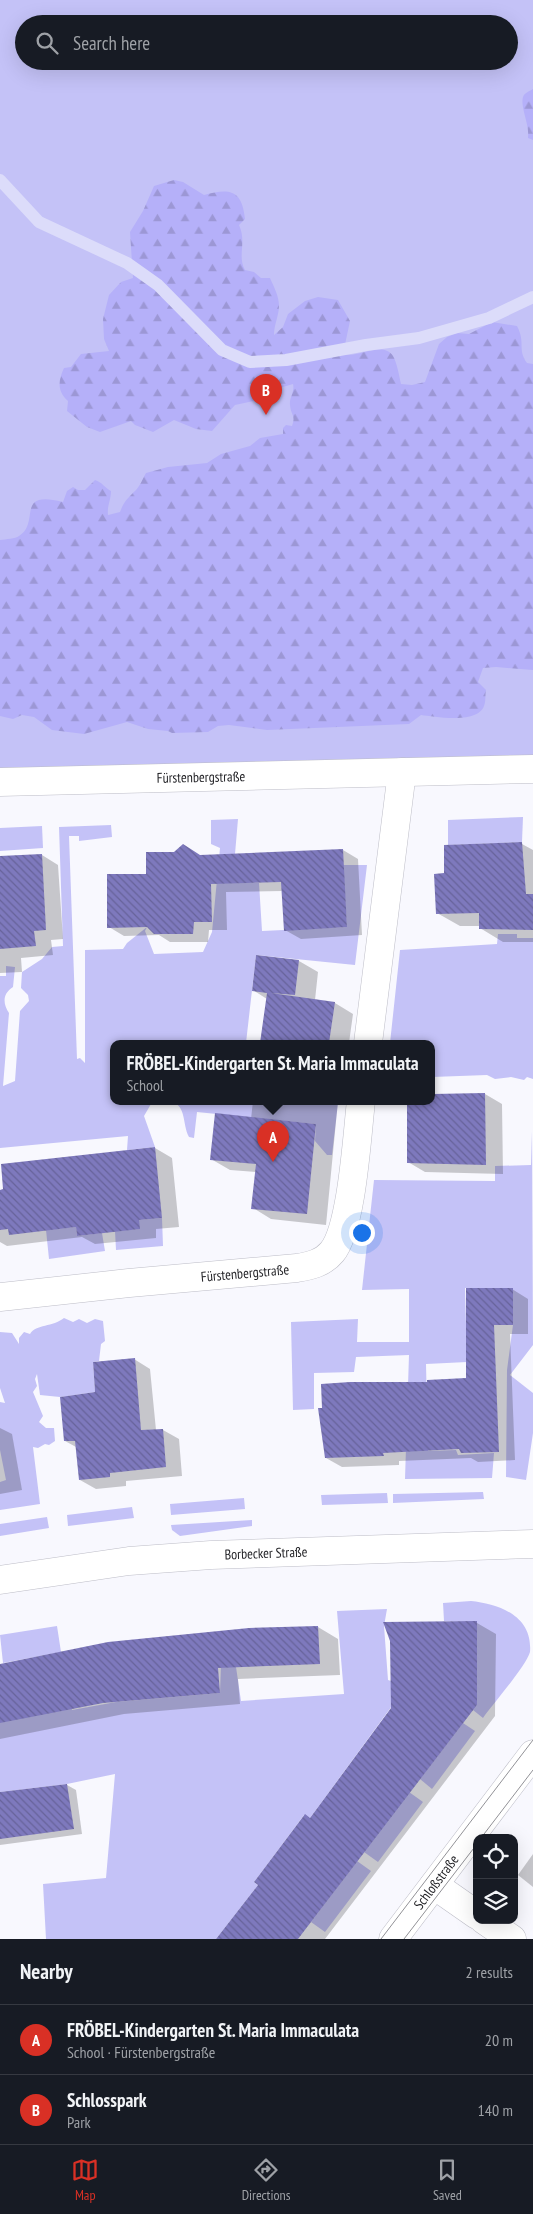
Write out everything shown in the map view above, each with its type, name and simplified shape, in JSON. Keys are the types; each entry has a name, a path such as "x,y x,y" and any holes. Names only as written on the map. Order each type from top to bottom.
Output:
{"street":[{"name":"Fürstenbergstraße","path":"0,782 533,769"},
{"path":"368,1040 402,772"},
{"name":"Fürstenbergstraße","path":"0,1297 297,1268 320,1262 331,1254 344,1224 360,1105"},
{"name":"Borbecker Straße","path":"0,1580 129,1561 202,1556 533,1544"},
{"name":"Schloßstraße","path":"393,1939 533,1754"},
{"path":"434,1885 473,1912"},
{"path":"490,1924 512,1939"}],"shaded area":[{"path":"0,0 533,0 533,769 0,782"},
{"path":"523,817 522,842 448,845 448,820"},
{"path":"238,819 235,854 242,854 243,883 259,883 262,931 347,927 343,865 367,865 355,965 256,955 246,1040 110,1040 110,1105 150,1105 144,1116 155,1147 127,1150 128,1136 0,1148 0,976 6,976 6,966 15,967 13,987 5,996 9,1013 3,1086 15,1081 20,1011 29,1001 28,995 21,988 22,972 42,959 52,947 63,946 59,827 111,825 112,837 79,841 79,836 69,836 77,1059 80,1058 85,1063 85,950 123,949 127,943 147,927 145,931 154,954 203,952 212,932 220,848 211,844 211,820"},
{"path":"42,826 43,848 0,851 0,828"},
{"path":"498,934 517,934 517,938 533,938 533,1079 527,1077 524,1080 511,1077 495,1079 487,1075 435,1077 435,1040 390,1040 400,950 497,944"},
{"path":"178,1105 338,1105 332,1155 327,1155 315,1141 316,1124 197,1112 194,1138 189,1137"},
{"path":"532,1131 533,1345 510,1375 533,1393 533,1433 526,1480 506,1477 507,1370 513,1325 512,1288 465,1288 467,1362 426,1364 428,1451 456,1450 458,1455 494,1453 492,1478 405,1479 409,1355 356,1357 354,1372 314,1373 314,1409 293,1410 291,1322 358,1319 357,1342 409,1342 409,1289 362,1290 374,1180 495,1181 495,1166 531,1165"},
{"path":"162,1218 163,1246 116,1250 115,1231 139,1229 139,1220"},
{"path":"76,1227 77,1236 102,1233 105,1251 49,1259 46,1230"},
{"path":"64,1318 73,1322 79,1319 87,1323 95,1319 103,1321 105,1341 101,1344 99,1361 93,1362 95,1392 60,1397 40,1395 37,1374 35,1379 37,1386 33,1392 43,1416 39,1422 46,1428 54,1428 55,1441 38,1448 33,1447 40,1504 0,1510 0,1482 6,1480 0,1450 0,1402 5,1403 0,1388 0,1332 12,1333 19,1344 19,1338 24,1332 30,1334 36,1329"},
{"path":"483,1492 484,1499 393,1503 393,1494"},
{"path":"387,1493 388,1503 322,1505 321,1495"},
{"path":"244,1498 245,1509 171,1515 170,1504"},
{"path":"132,1507 134,1518 68,1526 67,1515"},
{"path":"47,1517 49,1528 0,1536 0,1524"},
{"path":"252,1520 252,1526 180,1536 172,1530 171,1525"},
{"path":"471,1601 492,1605 512,1614 520,1620 526,1629 529,1639 530,1652 527,1658 483,1718 473,1710 477,1705 477,1622 444,1621 443,1603"},
{"path":"387,1609 384,1626 388,1680 391,1681 400,1695 310,1818 304,1815 254,1882 258,1885 216,1939 46,1939 43,1884 106,1878 115,1774 67,1784 0,1792 0,1717 71,1702 72,1710 116,1702 220,1693 221,1664 236,1667 241,1701 344,1694 337,1611"},
{"path":"57,1626 61,1652 3,1663 0,1635"},
{"path":"463,1723 475,1731 432,1789 420,1779"},
{"path":"409,1792 423,1802 378,1862 364,1852"},
{"path":"357,1861 371,1871 325,1932 311,1922"}],"green space":[{"path":"533,89 533,140 528,138 528,128 522,101 525,94"},
{"path":"174,180 183,182 204,195 228,192 238,197 245,219 239,225 242,237 243,265 245,270 254,272 261,278 270,278 279,302 274,335 283,327 288,314 305,301 318,297 338,300 350,321 343,354 348,355 376,350 389,352 396,362 401,384 412,385 425,382 439,344 447,337 457,333 469,334 492,322 517,326 521,337 522,354 527,363 533,364 533,670 496,667 483,668 478,682 486,690 485,704 480,712 456,718 421,715 409,724 267,730 229,725 218,726 208,732 172,733 148,729 127,722 84,734 52,730 34,717 22,715 13,719 0,716 0,540 17,537 25,530 33,504 39,500 48,499 63,502 67,491 73,487 78,490 85,490 95,480 111,491 108,515 120,512 146,473 168,467 207,463 221,454 250,446 260,438 283,434 283,428 286,425 292,426 293,417 290,402 293,384 266,392 258,400 235,405 212,431 196,429 174,420 153,432 135,425 131,421 100,432 87,427 67,411 68,401 60,390 64,368 71,367 81,354 109,351 104,339 103,319 109,295 121,282 133,278 130,232 143,211 154,186"}],"building":[{"path":"522,842 526,894 533,894 533,930 479,929 479,913 436,914 434,874 444,873 444,845"},
{"path":"183,844 200,855 343,849 347,927 284,931 281,882 211,884 212,922 194,922 193,934 154,934 147,927 107,928 107,874 146,874 146,852 174,852"},
{"path":"42,854 46,930 34,931 36,946 0,949 0,856"},
{"path":"256,955 299,960 295,995 271,993 335,1002 329,1040 260,1040 267,993 252,991"},
{"path":"485,1093 486,1165 407,1163 407,1105 435,1105 435,1094"},
{"path":"215,1113 316,1124 307,1214 251,1209 256,1164 210,1160"},
{"path":"155,1147 162,1218 139,1220 140,1229 77,1236 76,1227 9,1235 8,1229 0,1230 0,1190 3,1189 1,1164"},
{"path":"466,1288 513,1288 513,1325 494,1325 499,1452 461,1453 459,1449 383,1453 384,1456 325,1458 318,1408 322,1408 321,1384 427,1382 427,1380 466,1378"},
{"path":"135,1358 141,1430 163,1429 166,1467 110,1473 110,1477 79,1480 75,1441 64,1441 60,1397 95,1392 93,1362"},
{"path":"477,1621 477,1705 298,1939 216,1939 258,1885 254,1882 305,1814 310,1818 391,1708 390,1641 383,1622"},
{"path":"318,1626 320,1664 218,1668 220,1693 103,1703 0,1723 0,1664 108,1642 249,1628"},
{"path":"67,1784 74,1829 0,1839 0,1792"}],"waterway":[{"path":"0,180 39,222 127,263 158,285 222,350 250,362 286,360 366,345 419,338 489,318 533,297"}],"tram line":[{"path":"381,1939 533,1740"},
{"path":"484,1834 533,1770"},
{"path":"404,1939 473,1849"}],"place":[{"name":"Schlosspark","path":"266,415"},
{"name":"FRÖBEL-Kindergarten St. Maria Immaculata","path":"273,1162"}]}
